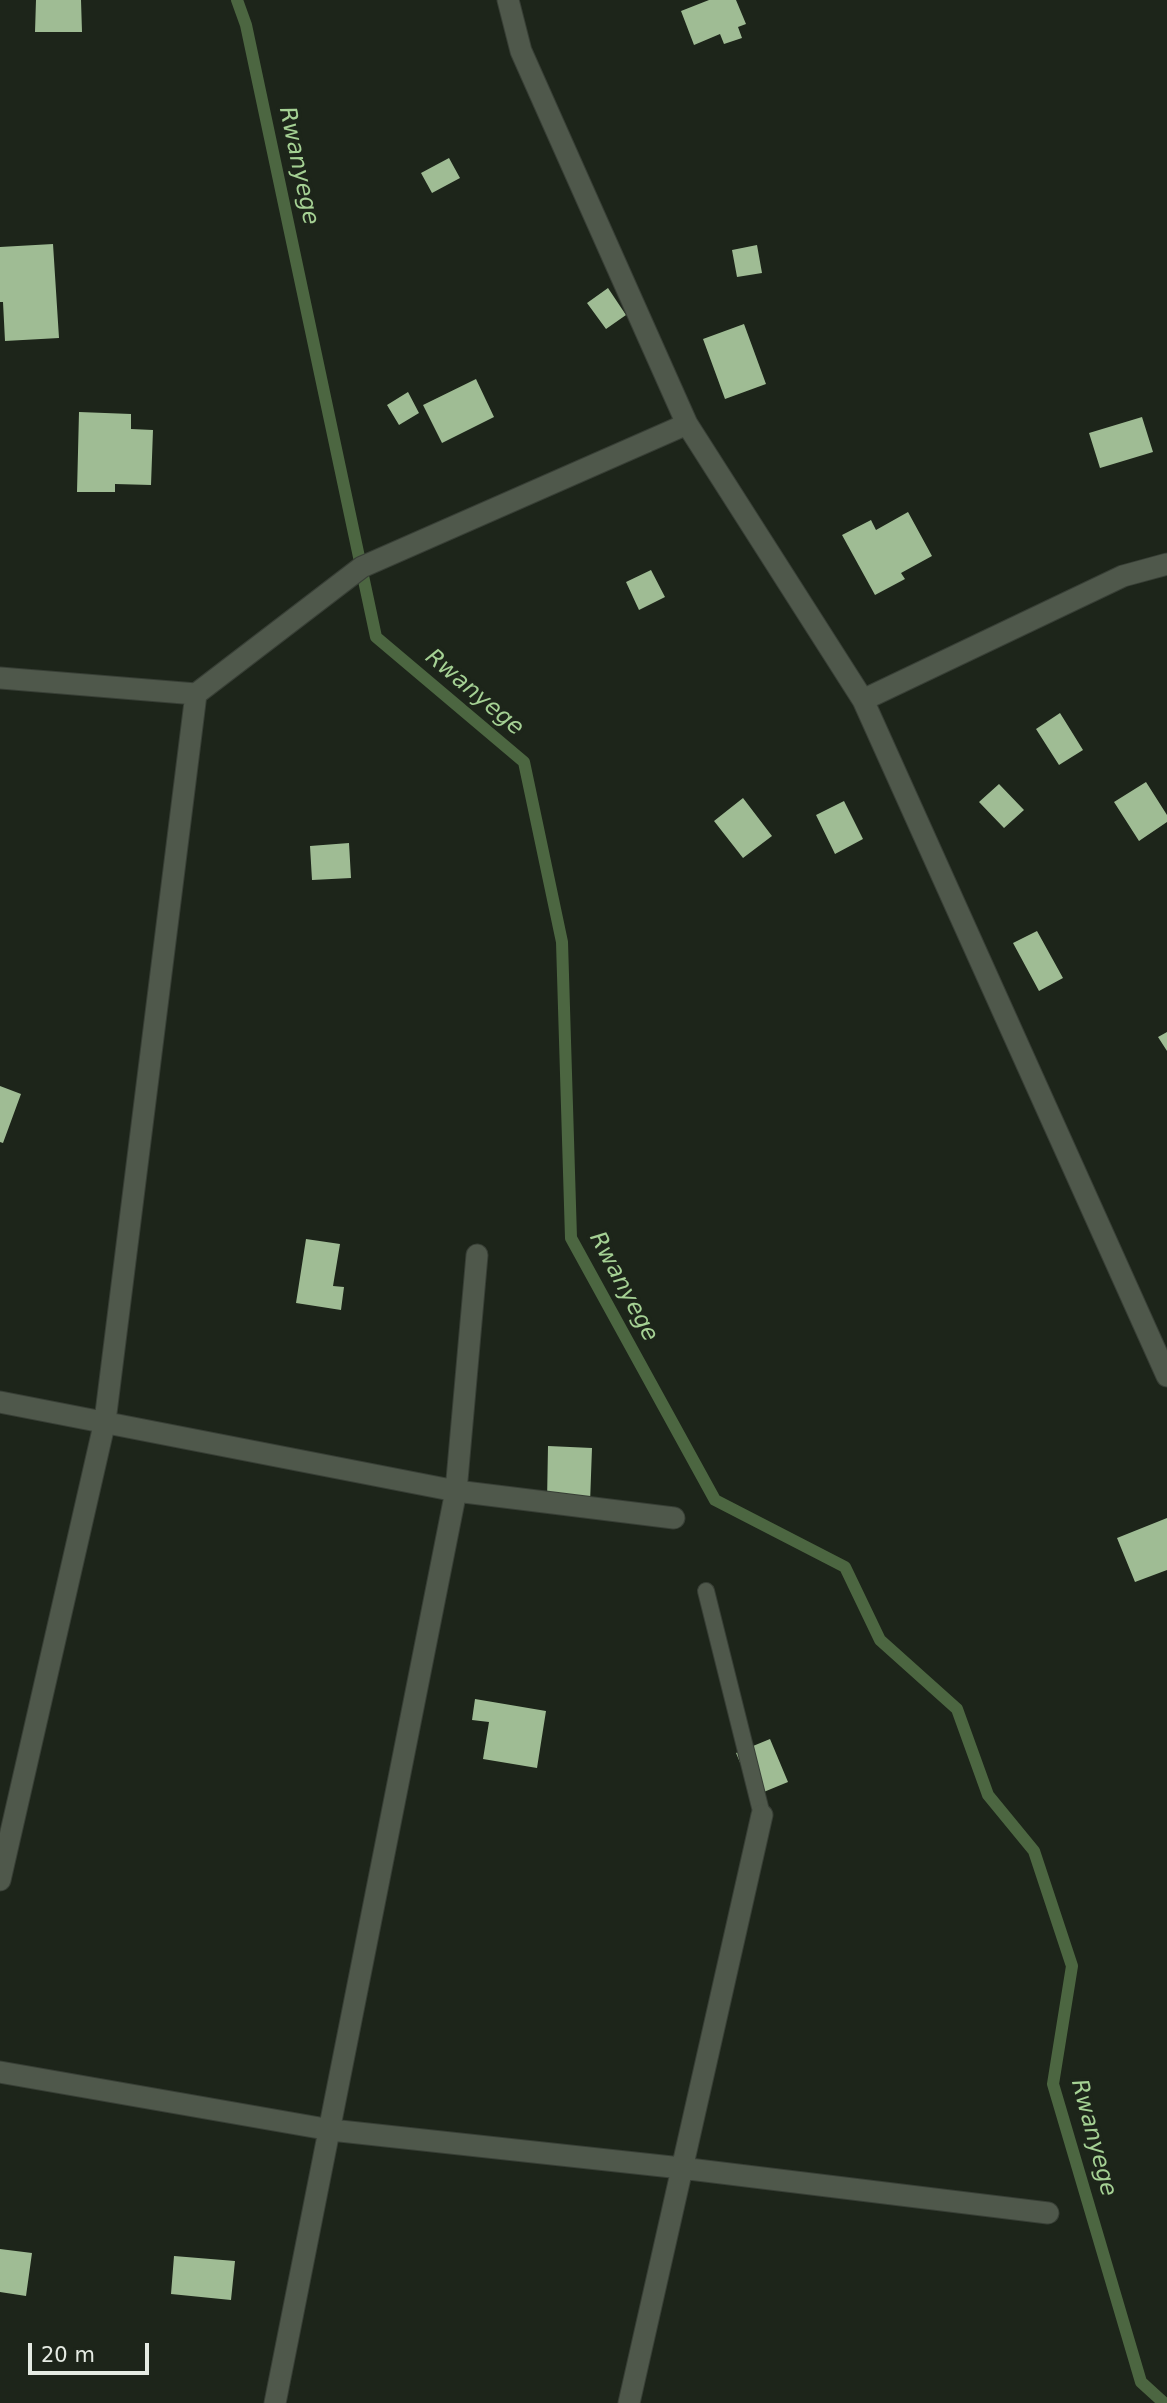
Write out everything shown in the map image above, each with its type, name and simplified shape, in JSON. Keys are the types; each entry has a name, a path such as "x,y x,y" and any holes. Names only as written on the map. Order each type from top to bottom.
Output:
{"street":[{"path":"508,0 521,51 688,424 863,700 1167,1376"},
{"path":"0,678 196,694 362,567 688,424"},
{"path":"863,700 1123,576 1167,564"},
{"path":"0,1880 105,1421 196,694"},
{"path":"275,2403 456,1491 477,1255"},
{"path":"0,1402 456,1491 674,1518"},
{"path":"629,2403 762,1815"},
{"path":"0,2072 331,2130 681,2168 1048,2213"}],"lane":[{"path":"706,1591 762,1815"}],"building":[{"path":"36,0 81,0 82,32 35,32"},
{"path":"709,0 736,0 746,24 738,27 742,38 724,44 720,34 694,45 681,11"},
{"path":"449,158 460,178 432,193 421,173"},
{"path":"53,244 59,338 5,341 3,302 0,302 0,247"},
{"path":"757,245 762,273 737,277 732,250"},
{"path":"608,288 626,315 606,329 587,303"},
{"path":"744,324 766,384 725,399 703,339"},
{"path":"476,379 494,417 442,443 423,405"},
{"path":"408,392 419,413 399,425 387,405"},
{"path":"79,412 131,414 131,429 153,430 151,485 115,484 115,492 77,492"},
{"path":"1142,417 1153,452 1100,468 1089,433"},
{"path":"908,512 932,556 901,573 905,579 875,595 842,535 871,520 876,530"},
{"path":"651,570 665,597 639,610 626,582"},
{"path":"1060,713 1083,750 1059,765 1036,729"},
{"path":"1146,782 1167,815 1167,822 1139,841 1114,802"},
{"path":"999,784 1024,810 1004,828 979,802"},
{"path":"743,798 772,836 743,858 714,821"},
{"path":"844,801 863,839 835,854 816,815"},
{"path":"349,843 351,878 312,880 310,846"},
{"path":"1037,931 1063,978 1039,991 1013,943"},
{"path":"1167,1032 1167,1051 1158,1037"},
{"path":"0,1086 21,1094 3,1143 0,1142"},
{"path":"306,1239 340,1244 333,1286 344,1287 341,1310 296,1303"},
{"path":"548,1446 592,1448 590,1503 547,1502"},
{"path":"1167,1518 1167,1570 1135,1582 1117,1538"},
{"path":"475,1699 546,1711 537,1768 483,1759 489,1722 472,1720"},
{"path":"770,1739 788,1782 754,1796 736,1753"},
{"path":"0,2249 32,2253 26,2296 0,2292"},
{"path":"174,2256 235,2261 231,2300 171,2294"}],"waterway":[{"name":"Rwanyege","path":"237,0 246,25 376,637 524,762 562,942 571,1238 715,1500 845,1567 880,1640 957,1709 988,1795 1034,1851 1072,1966 1053,2084 1141,2382 1164,2403"}]}
